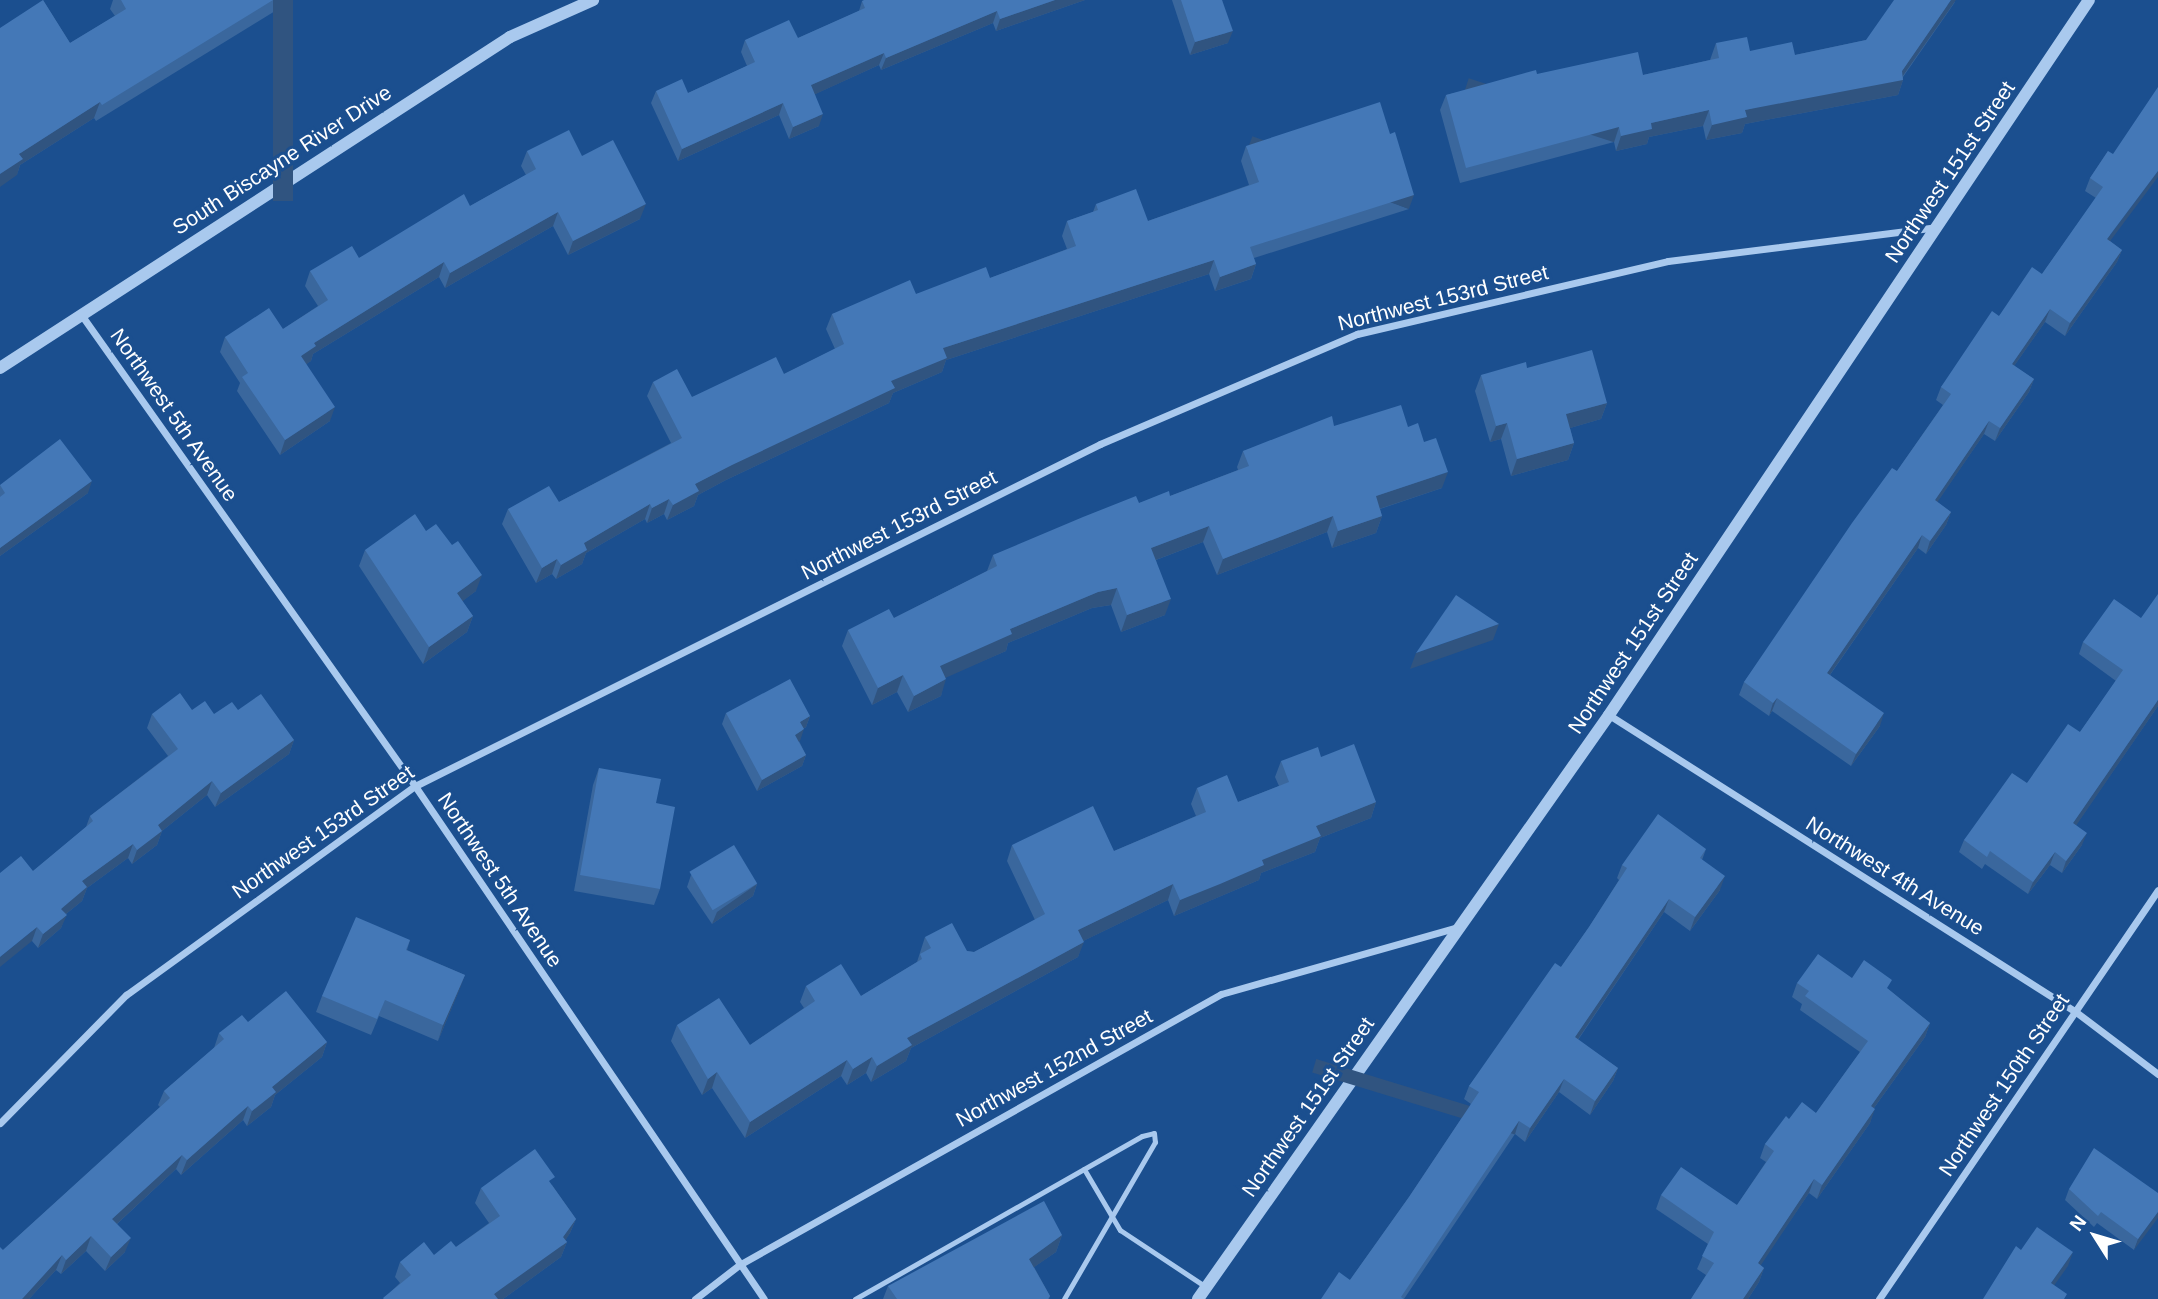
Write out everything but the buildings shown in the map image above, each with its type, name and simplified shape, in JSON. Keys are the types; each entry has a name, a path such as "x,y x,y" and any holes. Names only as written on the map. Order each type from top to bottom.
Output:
{"street":[{"name":"South Biscayne River Drive","path":"0,368 80,312 510,37 593,0"},
{"name":"Northwest 151st Street","path":"1198,1299 1457,927 1609,715 2089,0"},
{"name":"Northwest 153rd Street","path":"0,1123 126,995 415,786 1100,444 1357,334 1668,261 1937,227"},
{"name":"Northwest 5th Avenue","path":"80,312 415,786 764,1299"},
{"name":"Northwest 4th Avenue","path":"1609,715 2076,1012 2158,1074"},
{"name":"Northwest 150th Street","path":"1879,1299 2158,890"},
{"name":"Northwest 152nd Street","path":"695,1299 740,1265 1221,994 1457,927"}],"lane":[{"path":"855,1299 1142,1136 1154,1133 1155,1142 1110,1213 1085,1267 1064,1299"},
{"path":"1084,1169 1119,1230 1206,1287"}]}
